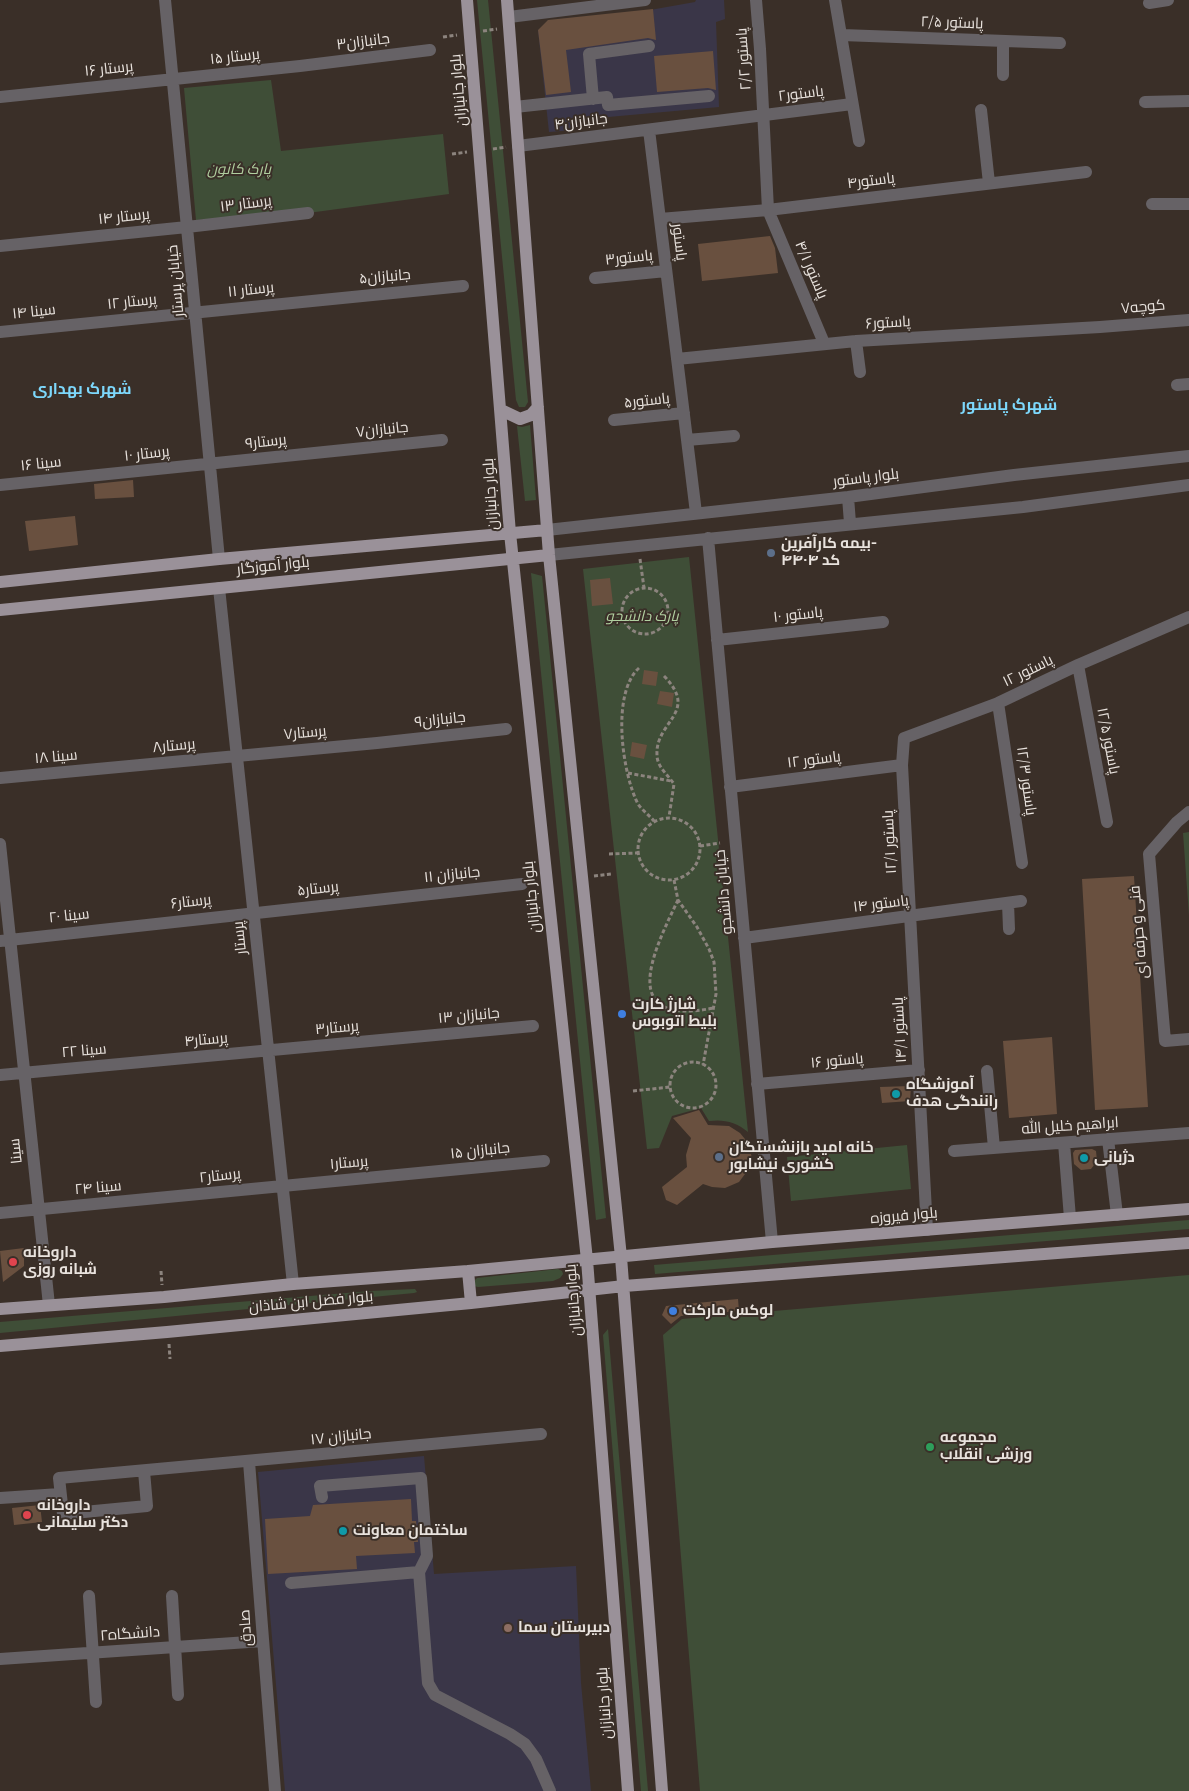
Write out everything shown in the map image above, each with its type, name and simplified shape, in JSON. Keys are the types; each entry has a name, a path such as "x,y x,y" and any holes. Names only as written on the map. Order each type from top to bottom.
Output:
{"main road":[{"name":"بلوار جانبازان","path":"467,0 510,533 587,1260 628,1791"},
{"path":"508,0 549,555 624,1286 662,1791"},
{"path":"501,410 520,419 531,415 538,407"},
{"name":"بلوار آموزگار","path":"0,582 219,559 547,530"},
{"name":"بلوار آموزگار","path":"0,610 549,555"},
{"name":"بلوار فیروزه","path":"621,1257 772,1242 1189,1209"},
{"path":"624,1286 1189,1243"},
{"name":"بلوار فضل ابن شاذان","path":"0,1309 164,1297 293,1284 621,1257"},
{"path":"468,1271 471,1304"},
{"name":"بلوار فضل ابن شاذان","path":"0,1346 471,1304 624,1286"}],"street":[{"name":"خیابان پرستار","path":"165,0 219,559"},
{"path":"509,17 645,0"},
{"name":"پاستور ۲/۲","path":"756,0 768,210"},
{"path":"835,0 859,141"},
{"path":"1149,2 1168,0"},
{"name":"پاستور ۲/۵","path":"842,35 1060,43"},
{"path":"1003,42 1003,75"},
{"path":"593,99 589,54 649,46"},
{"name":"جانبازان۳","path":"300,66 430,50"},
{"name":"پرستار ۱۵","path":"173,79 300,66"},
{"name":"پرستار ۱۶","path":"0,96 173,79"},
{"path":"515,107 607,97 608,104 710,96"},
{"path":"1145,102 1189,101"},
{"name":"پاستور۲","path":"649,130 852,104"},
{"path":"981,110 989,183"},
{"name":"جانبازان۴","path":"518,146 649,130"},
{"name":"پاستور","path":"649,130 696,514"},
{"name":"پاستور۴","path":"660,219 768,210 1086,172"},
{"path":"1152,204 1189,204"},
{"name":"پاستور ۴/۱","path":"768,210 824,343"},
{"name":"پرستار ۱۳","path":"187,228 308,213"},
{"name":"پرستار ۱۴","path":"0,246 187,228"},
{"name":"پاستور۳","path":"595,278 666,271"},
{"name":"جانبازان۵","path":"310,301 463,286"},
{"name":"پرستار ۱۱","path":"195,312 310,301"},
{"name":"پرستار ۱۲","path":"72,324 195,312"},
{"name":"کوچه۷","path":"1100,327 1189,320"},
{"name":"سینا ۱۴","path":"0,332 72,324"},
{"name":"پاستور۶","path":"677,359 824,343 1100,327"},
{"path":"856,341 860,372"},
{"name":"پاستور۵","path":"614,420 684,413"},
{"path":"687,440 734,436"},
{"name":"جانبازان۷","path":"326,452 442,440"},
{"name":"پرستار۹","path":"210,464 326,452"},
{"name":"بلوار پاستور","path":"547,530 848,498 1014,475 1189,456"},
{"name":"پرستار ۱۰","path":"86,476 210,464"},
{"name":"سینا ۱۶","path":"0,485 86,476"},
{"path":"549,555 1023,506 1189,486"},
{"path":"848,498 850,523"},
{"name":"خیابان دانشجو","path":"708,538 772,1242"},
{"name":"پرستار","path":"218,588 293,1284"},
{"name":"۱۲ پاستور","path":"902,765 904,738 998,703 1078,665 1189,617"},
{"name":"پاستور ۱۰","path":"717,640 883,622"},
{"name":"پاستور ۱۲/۵","path":"1078,665 1107,822"},
{"name":"پاستور ۱۲/۳","path":"998,703 1022,863"},
{"name":"جانبازان۹","path":"377,743 506,729"},
{"name":"پرستار۷","path":"237,756 377,743"},
{"name":"پرستار۸","path":"115,768 237,756"},
{"name":"پاستور ۱۲","path":"730,787 902,765"},
{"name":"پاستور ۱۲/۱","path":"902,765 911,917"},
{"name":"سینا ۱۸","path":"0,778 115,768"},
{"name":"فنی و حرفه ای","path":"1189,812 1177,822 1149,854 1165,1041 1189,1039"},
{"name":"سینا","path":"0,844 5,940 24,1073 49,1305"},
{"name":"جانبازان ۱۱","path":"386,898 522,884"},
{"name":"پرستار۵","path":"253,912 386,898"},
{"name":"پاستور ۱۴","path":"744,938 1021,901"},
{"path":"1008,903 1010,929"},
{"name":"پرستار۶","path":"132,925 253,912"},
{"name":"پاستور ۱۴/۱","path":"911,917 927,1230"},
{"name":"سینا ۲۰","path":"5,940 132,925"},
{"name":"جانبازان ۱۳","path":"409,1038 533,1026"},
{"name":"پرستار۳","path":"268,1050 409,1038"},
{"name":"پرستار۴","path":"146,1062 268,1050"},
{"name":"سینا ۲۲","path":"0,1075 146,1062"},
{"name":"پاستور ۱۶","path":"757,1084 919,1070"},
{"path":"987,1070 994,1148"},
{"name":"ابراهیم خلیل الله","path":"954,1151 1189,1133"},
{"path":"1108,1140 1117,1214"},
{"path":"1064,1143 1070,1218"},
{"name":"جانبازان ۱۵","path":"419,1173 544,1161"},
{"name":"پرستار۱","path":"283,1186 419,1173"},
{"name":"پرستار۲","path":"161,1198 283,1186"},
{"name":"سینا ۲۴","path":"0,1213 161,1198"},
{"name":"جانبازان ۱۷","path":"60,1494 59,1478 541,1434"},
{"name":"صادق","path":"249,1462 275,1791"},
{"path":"0,1498 60,1494 63,1514 147,1506 144,1471"},
{"path":"322,1497 320,1486 421,1478 427,1556 419,1572 428,1683 435,1695 510,1734 525,1744 536,1759 550,1791"},
{"path":"291,1583 419,1572"},
{"path":"88,1596 96,1702"},
{"path":"172,1596 178,1695"},
{"name":"دانشگاه۲","path":"0,1659 263,1641"}],"path":[{"path":"639,555 644,588"},
{"path":"644,588 660,593 665,599 668,613 662,627 649,634 634,631 628,627 622,613 626,598 632,592 644,588"},
{"path":"639,668 632,674 626,686 622,713 622,738 628,773 639,804 654,820"},
{"path":"664,676 678,697 675,716 661,737 657,756 659,764 674,786 669,817"},
{"path":"628,773 672,781"},
{"path":"669,817 686,822 694,830 699,839 700,846 698,860 692,869 684,876 674,880 664,880 654,877 646,871 637,853 641,833 648,825 654,820 669,817"},
{"path":"700,846 720,843"},
{"path":"609,854 637,853"},
{"path":"674,880 678,900 697,927 712,956 716,981 714,1008 703,1065"},
{"path":"678,900 658,944 649,982 650,990 658,1004 665,1008 693,1011 714,1008"},
{"path":"693,1062 703,1065 712,1073 715,1080 713,1094 703,1105 696,1107 682,1105 676,1100 670,1086 670,1079 674,1072 686,1063 693,1062"},
{"path":"632,1091 670,1086"},
{"path":"161,1271 164,1297"},
{"path":"167,1332 170,1359"}],"shaded area":[{"path":"696,0 724,0 725,19 716,22 719,107 575,120 573,130 549,132 538,30 695,2"},
{"path":"424,1456 434,1574 576,1566 581,1683 591,1791 285,1791 258,1472"}],"green space":[{"path":"477,0 488,0 528,402 525,407 519,407 516,400"},
{"name":"پارک کانون","path":"271,80 281,151 443,134 449,194 308,213 196,220 184,88"},
{"path":"530,425 536,500 525,501 517,426"},
{"name":"پارک دانشجو","path":"689,557 748,1132 730,1122 720,1120 709,1121 701,1108 672,1116 659,1148 647,1149 583,569"},
{"path":"531,573 542,576 606,1218 596,1220"},
{"path":"1189,832 1189,915 1183,833"},
{"path":"907,1145 911,1189 791,1201 787,1157"},
{"path":"1189,1220 1189,1229 655,1274 654,1265"},
{"path":"558,1269 563,1274 560,1278 553,1281 474,1286 477,1278"},
{"name":"مجموعه ورزشی انقلاب","path":"1189,1275 1189,1791 700,1791 663,1335 682,1319"},
{"path":"415,1289 417,1292 414,1293 0,1333 0,1322 370,1291"},
{"path":"608,1329 648,1791 641,1791 603,1335"}],"building":[{"path":"653,9 656,40 648,38 566,50 571,92 546,95 538,30 548,20"},
{"path":"713,51 716,90 708,88 657,92 654,56"},
{"path":"770,236 775,248 778,273 702,281 698,244"},
{"path":"133,480 134,497 95,499 94,484"},
{"path":"75,516 78,545 29,551 25,521"},
{"path":"610,578 613,604 592,606 590,580"},
{"path":"644,670 658,672 656,686 642,684"},
{"path":"660,691 674,693 672,707 657,704"},
{"path":"632,742 647,745 644,759 630,756"},
{"path":"1134,876 1148,1107 1095,1110 1082,879"},
{"path":"1052,1037 1057,1114 1009,1118 1003,1041"},
{"name":"آموزشگاه رانندگی هدف","path":"911,1086 910,1101 882,1103 880,1087"},
{"name":"خانه امید بازنشستگان کشوری نیشابور","path":"699,1110 708,1125 729,1126 740,1133 749,1144 752,1159 751,1166 739,1182 725,1188 703,1184 677,1205 666,1200 662,1187 687,1167 686,1155 691,1138 673,1118"},
{"name":"دژبانی","path":"1092,1149 1096,1151 1097,1161 1091,1169 1081,1170 1074,1164 1073,1153 1075,1150"},
{"name":"داروخانه شبانه روزی","path":"24,1248 24,1266 3,1282 0,1251"},
{"path":"738,1299 739,1311 681,1316 671,1324 662,1315 666,1306"},
{"name":"ساختمان معاونت","path":"411,1499 412,1521 416,1521 418,1542 414,1542 415,1553 356,1556 357,1569 268,1574 265,1519 310,1516 313,1505"},
{"name":"داروخانه دکتر سلیمانی","path":"40,1505 42,1522 14,1525 12,1508"}],"place":[{"name":"بیمه کارآفرین- کد ۴۴۰۴","path":"771,553"},
{"name":"شارژ کارت بلیط اتوبوس","path":"622,1014"},
{"name":"آموزشگاه رانندگی هدف","path":"896,1094"},
{"name":"خانه امید بازنشستگان کشوری نیشابور","path":"719,1157"},
{"name":"دژبانی","path":"1084,1158"},
{"name":"داروخانه شبانه روزی","path":"13,1262"},
{"name":"لوکس مارکت","path":"673,1311"},
{"name":"مجموعه ورزشی انقلاب","path":"930,1447"},
{"name":"داروخانه دکتر سلیمانی","path":"27,1515"},
{"name":"ساختمان معاونت","path":"343,1531"},
{"name":"دبیرستان سما","path":"508,1628"}],"district":[{"name":"شهرک بهداری","path":"82,389"},
{"name":"شهرک پاستور","path":"1009,405"}]}
